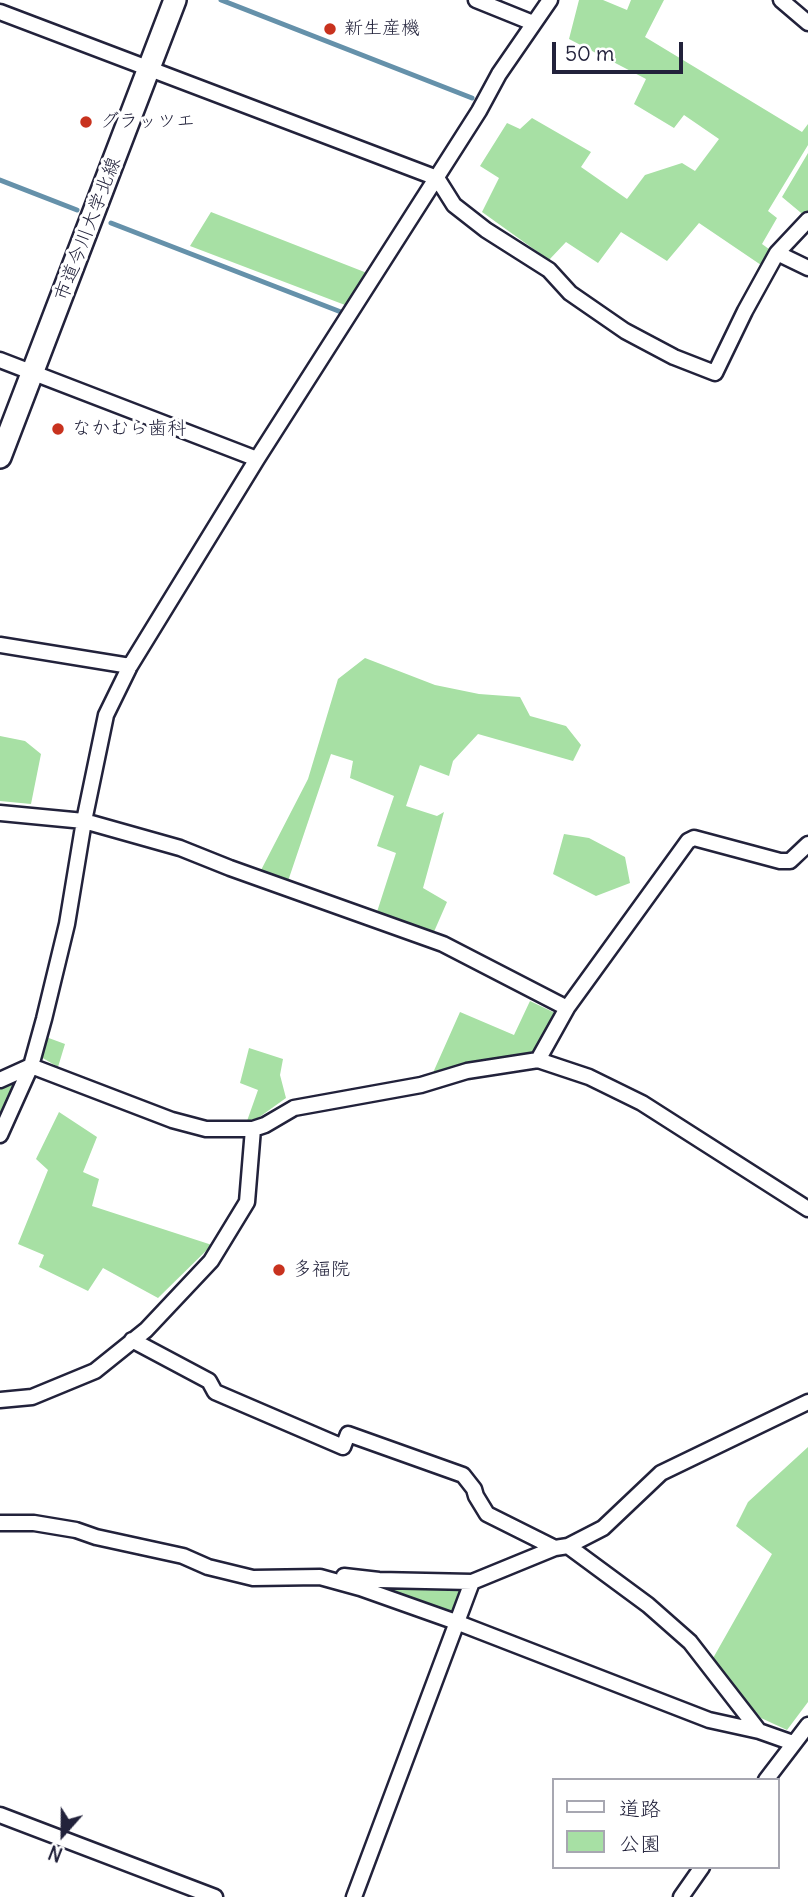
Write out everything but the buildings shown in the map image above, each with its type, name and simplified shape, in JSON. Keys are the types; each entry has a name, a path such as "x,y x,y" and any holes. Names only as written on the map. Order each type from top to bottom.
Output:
{"street":[{"name":"市道今川大学北線","path":"0,457 175,0"},
{"path":"476,0 533,23"},
{"path":"0,1135 31,1066 67,924 83,821 106,715 130,666 257,459 479,111 499,74 550,0"},
{"path":"781,0 808,23"},
{"path":"0,12 437,177 454,205 486,230 548,270 570,293 637,337 674,357 715,373 777,253 808,220"},
{"path":"777,253 808,268"},
{"path":"0,360 257,459"},
{"path":"0,645 130,666"},
{"path":"0,813 83,821 180,848 443,944 567,1008"},
{"path":"538,1060 567,1008 688,841 694,838 780,861 790,861 808,844"},
{"path":"0,1080 31,1066 113,1099 206,1129 253,1129 294,1108 421,1085 467,1071 538,1060 589,1077 642,1102 808,1209"},
{"path":"0,1399 32,1397 95,1371 146,1329 211,1261 247,1202 253,1129"},
{"path":"132,1340 209,1381 215,1392 343,1447 348,1434 463,1475 487,1514 562,1547 648,1605 691,1642 759,1731"},
{"path":"0,1523 34,1523 76,1530 183,1556 208,1567 253,1578 330,1575 379,1580 472,1582 603,1528 660,1473 808,1402"},
{"path":"320,1577 360,1588 456,1622 709,1720 759,1731 802,1736"},
{"path":"354,1897 472,1582"},
{"path":"768,1778 802,1736"},
{"path":"0,1815 215,1897"},
{"path":"681,1897 701,1869"}],"green space":[{"path":"579,0 603,0 627,10 631,0 664,0 645,37 802,132 808,124 808,145 768,211 777,218 762,244 773,252 761,265 699,223 667,261 621,232 598,263 566,242 549,260 482,212 499,178 480,166 507,123 520,129 532,118 591,152 581,167 627,199 645,175 682,163 695,171 719,139 684,115 674,128 634,104 646,79 569,39"},
{"path":"808,153 808,214 806,217 782,197"},
{"path":"211,212 367,273 345,305 190,246"},
{"path":"365,658 435,685 479,694 520,697 530,716 566,726 581,745 573,761 478,734 453,761 449,776 420,765 406,806 437,816 444,812 423,888 447,902 433,934 376,915 396,853 377,846 394,796 350,778 353,761 331,754 287,884 259,874 308,779 338,679"},
{"path":"0,736 25,741 41,754 31,804 0,801"},
{"path":"564,834 589,838 625,857 630,883 596,896 553,874"},
{"path":"530,1001 555,1013 530,1058 432,1075 460,1012 514,1035"},
{"path":"46,1037 65,1044 58,1067 41,1057"},
{"path":"249,1048 283,1059 280,1075 286,1098 258,1118 247,1121 258,1090 240,1083"},
{"path":"20,1076 0,1122 0,1085"},
{"path":"59,1112 97,1137 83,1172 99,1179 92,1206 212,1245 158,1298 103,1268 88,1291 39,1267 44,1255 18,1244 48,1170 36,1159"},
{"path":"808,1447 808,1702 787,1730 761,1718 712,1660 772,1554 736,1526 748,1502"},
{"path":"391,1584 467,1584 455,1613 388,1589"}],"waterway":[{"path":"221,0 472,98"},
{"path":"0,180 77,210"},
{"path":"111,223 341,312"}],"place":[{"name":"新生産機","path":"330,29"},
{"name":"グラッツエ","path":"86,122"},
{"name":"なかむら歯科","path":"58,429"},
{"name":"多福院","path":"279,1270"}]}
